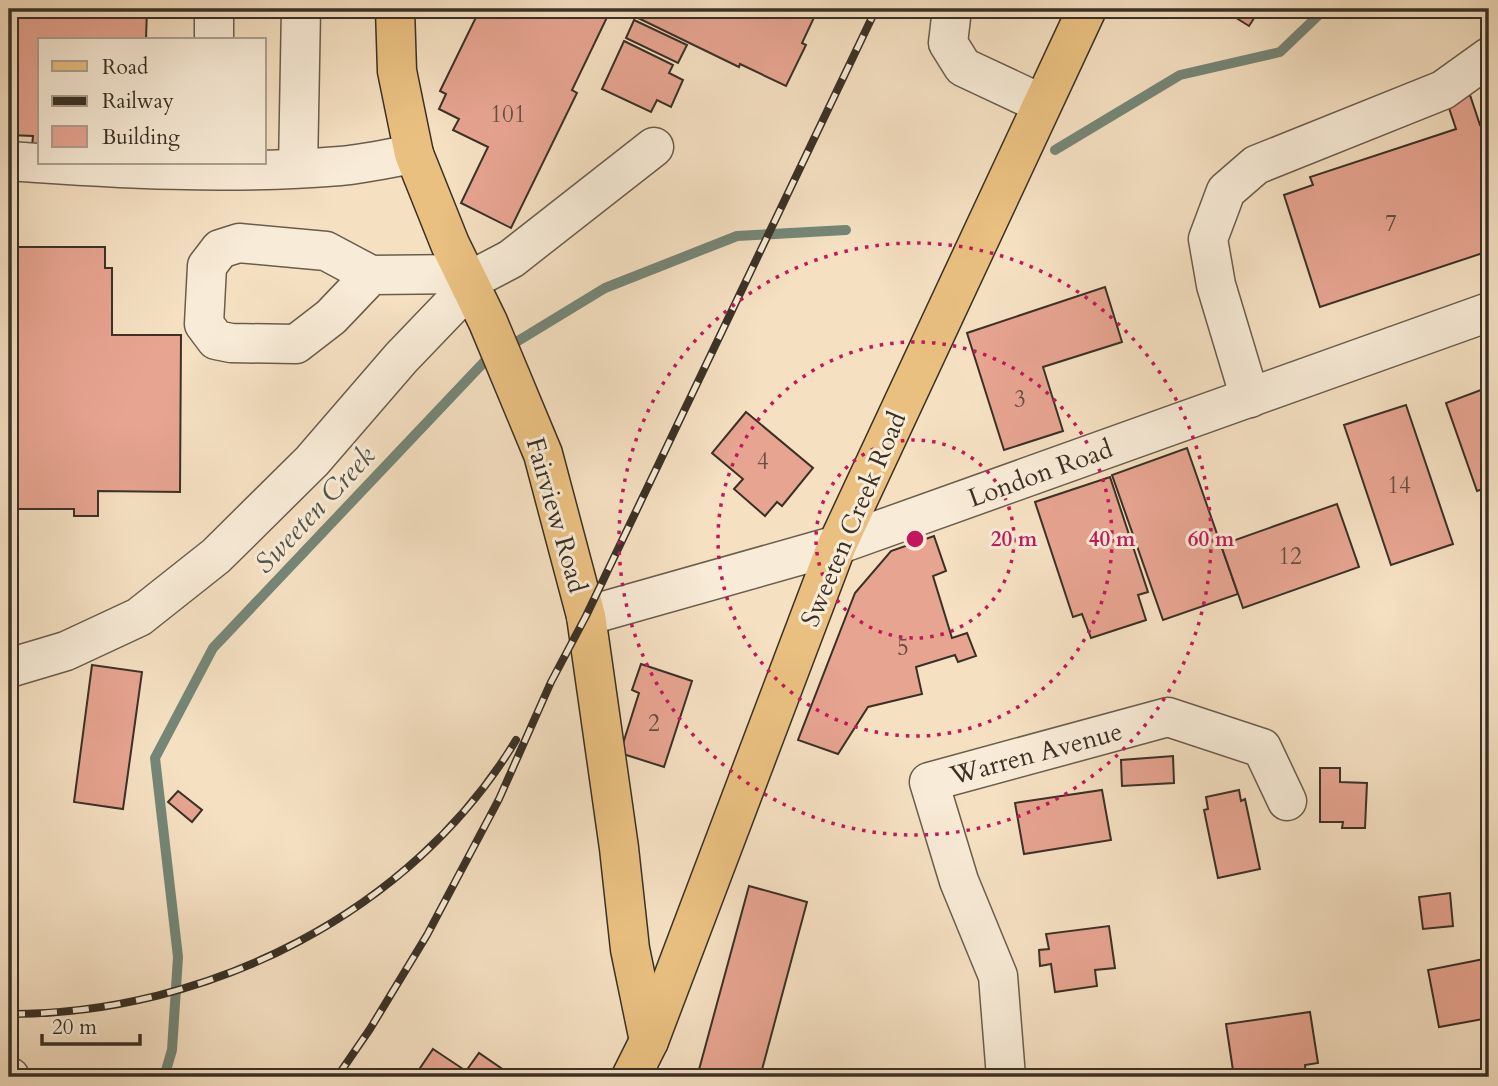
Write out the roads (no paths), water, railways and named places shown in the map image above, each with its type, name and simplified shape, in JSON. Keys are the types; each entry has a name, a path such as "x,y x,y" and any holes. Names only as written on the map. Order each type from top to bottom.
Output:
{"main road":[{"name":"Fairview Road","path":"395,9 397,71 414,153 450,244 488,322 543,454 586,616 619,848 630,949 649,1041"},
{"name":"Sweeten Creek Road","path":"631,1077 649,1041 837,545 1087,9"}],"street":[{"path":"214,9 214,38"},
{"path":"298,168 301,9"},
{"path":"952,9 948,43 963,67 1042,104"},
{"path":"1250,398 1216,285 1208,239 1226,191 1256,165 1443,90 1489,57"},
{"path":"9,668 66,651 139,617 216,556 312,461 469,280 511,259 654,147"},
{"path":"51,164 122,169 298,168 342,166 414,153"},
{"path":"9,161 38,163"},
{"path":"371,275 469,280"},
{"name":"London Road","path":"586,616 837,545 1489,312"},
{"name":"Warren Avenue","path":"1006,1077 999,976 959,881 929,782 1168,718 1262,748 1287,801"}],"waterway":[{"name":"Sweeten Creek","path":"1055,150 1180,75 1280,52 1325,9"},
{"name":"Sweeten Creek","path":"508,347 605,288 737,236 846,230"},
{"name":"Sweeten Creek","path":"164,1077 172,1050 178,957 155,758 213,648 486,360 493,356"}],"railway":[{"path":"337,1077 370,1029 427,935 499,799 551,682 586,616 876,9"},
{"path":"9,1014 84,1009 158,996 229,973 298,942 362,903 421,856 473,801 516,740"}]}
